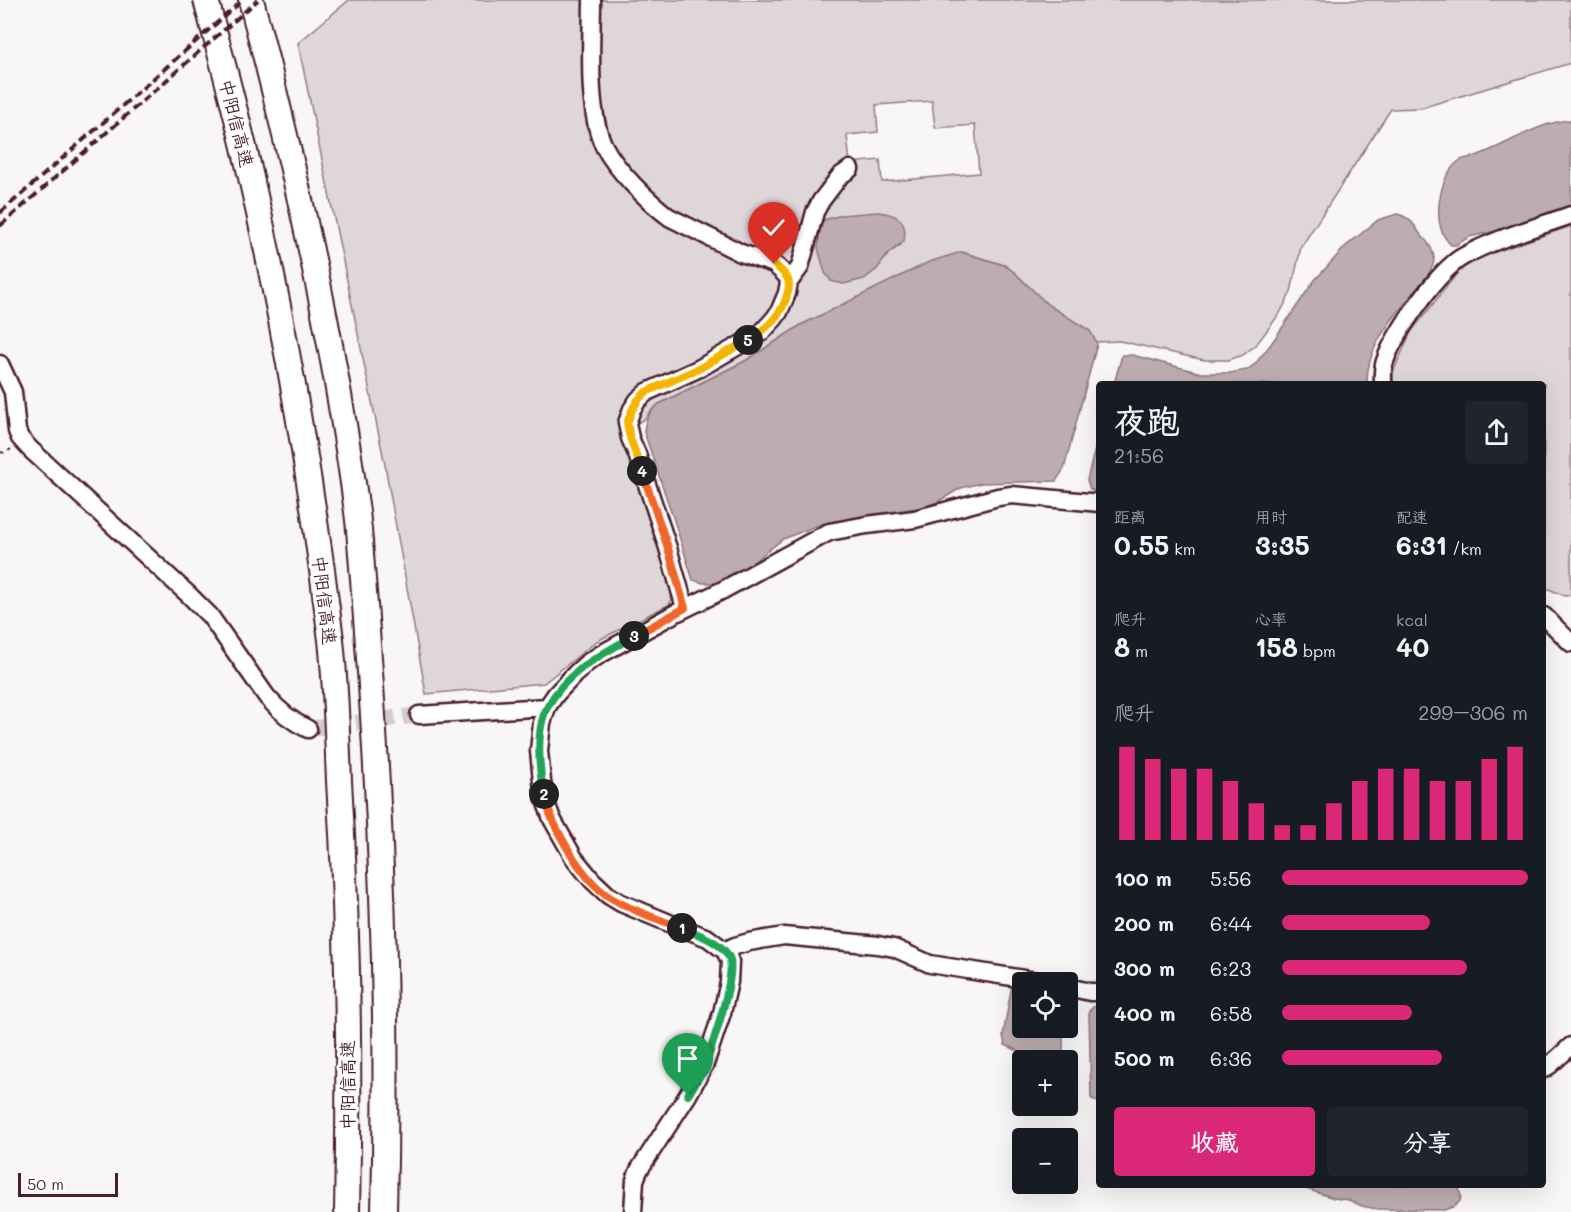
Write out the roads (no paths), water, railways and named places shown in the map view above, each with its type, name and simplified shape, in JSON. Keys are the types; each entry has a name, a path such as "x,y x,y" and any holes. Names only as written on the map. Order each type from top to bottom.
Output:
{"highway":[{"name":"中阳信高速","path":"206,0 250,172 286,349 315,521 331,644 342,817 347,1034 347,1212"},
{"name":"中阳信高速","path":"251,0 292,162 311,251 329,341 358,514 379,826 385,1034 384,1212"}],"street":[{"path":"592,0 592,89 595,112 604,146 621,171 669,217 741,253 774,264 787,276 789,282"},
{"path":"685,608 627,423 638,400 646,392 700,368 762,332 774,320 787,293 789,282 800,267 818,206 840,176 850,169"},
{"path":"1383,381 1383,367 1393,342 1406,321 1450,266 1465,255 1492,243 1571,215"},
{"path":"0,364 13,392 17,431 20,438 210,616 276,708 294,723 308,729"},
{"path":"633,1212 635,1180 639,1170 698,1079 714,1040 729,982 730,960 725,951 708,938 608,895 574,858 552,819 543,791 539,751 542,723 547,707 556,694 587,663 685,608 839,529 915,519 1012,495 1096,503"},
{"path":"1546,618 1571,643"},
{"path":"419,716 547,707"},
{"path":"725,951 749,942 784,936 854,942 894,948 930,964 1012,977"},
{"path":"1078,989 1096,992"},
{"path":"1546,1067 1571,1046"}],"tunnel":[{"path":"308,729 419,715"}],"railway":[{"path":"0,213 243,0"},
{"path":"0,226 258,0"}]}
